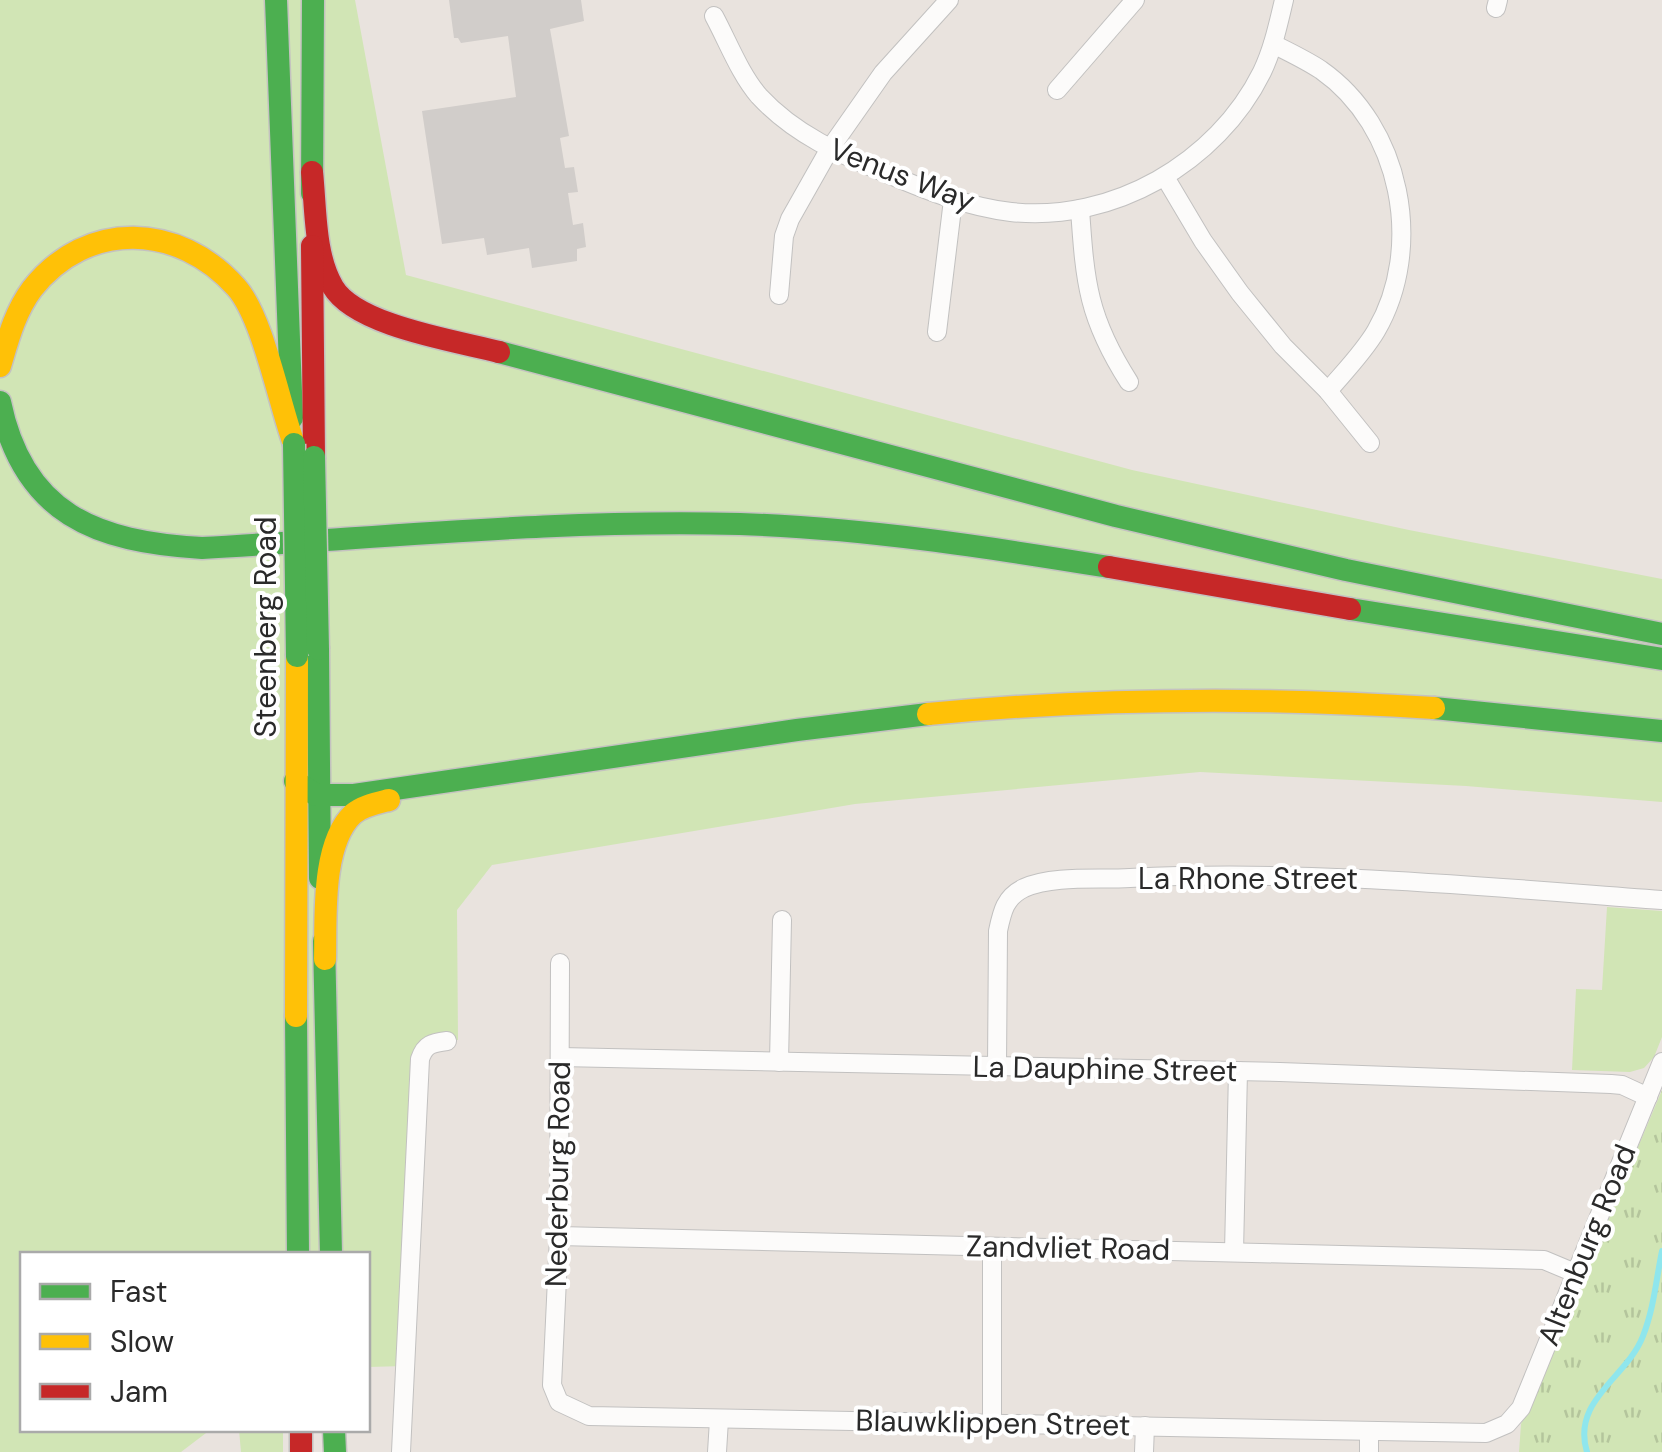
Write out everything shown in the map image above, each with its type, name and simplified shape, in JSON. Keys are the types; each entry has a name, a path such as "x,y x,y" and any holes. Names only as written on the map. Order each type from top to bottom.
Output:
{"main road":[{"name":"Steenberg Road","path":"276,0 294,444 319,796 331,1252"},
{"name":"Steenberg Road","path":"298,1252 295,782 308,653 314,457 313,0"},
{"path":"312,172 324,263 332,289 359,310 394,324 1116,516 1346,570 1662,634"},
{"path":"0,366 6,335 17,311 36,282 62,259 88,245 116,238 167,241 208,261 242,296 262,338 294,444"},
{"path":"0,402 16,456 47,498 94,528 156,546 202,548 637,523 744,524 892,535 1662,659"},
{"path":"295,782 319,796 461,781 748,736 895,719 1001,708 1150,702 1358,703 1496,711 1662,731"},
{"path":"325,959 330,869 346,822 355,812 373,804 461,781"}],"street":[{"path":"779,295 784,236 829,150 883,73 948,0"},
{"path":"1057,90 1135,0"},
{"name":"Venus Way","path":"714,16 758,94 808,137 829,150 953,200 1011,212 1080,209 1122,198 1164,177 1219,135 1261,74 1284,0"},
{"path":"1273,44 1321,70 1358,105 1388,159 1398,192 1400,255 1392,294 1376,330 1328,391"},
{"path":"1164,177 1240,293 1370,443"},
{"path":"937,332 953,200"},
{"path":"1080,209 1093,314 1106,345 1129,382"},
{"name":"La Rhone Street","path":"996,1067 998,931 1002,910 1010,896 1026,887 1064,881 1224,873 1397,880 1662,900"},
{"path":"779,1062 782,920"},
{"name":"Nederburg Road","path":"552,1385 558,1236 560,962"},
{"path":"400,1452 420,1060 431,1043 447,1041"},
{"name":"La Dauphine Street","path":"560,1057 1611,1084 1648,1097"},
{"name":"Altenburg Road","path":"1506,1424 1521,1408 1662,1062"},
{"path":"1234,1252 1238,1072"},
{"name":"Zandvliet Road","path":"558,1236 1544,1260 1576,1274"},
{"path":"992,1246 992,1422"},
{"name":"Blauwklippen Street","path":"552,1385 559,1402 589,1416 1486,1433 1506,1424"},
{"path":"718,1452 719,1420"},
{"path":"1144,1452 1145,1426"},
{"path":"1369,1431 1369,1452"}],"green space":[{"path":"0,0 355,0 406,275 1132,470 1662,579 1662,802 1466,786 1200,772 855,804 492,865 457,910 458,1040 431,1043 424,1049 405,1366 370,1367 370,1252 20,1252 20,1432 207,1432 181,1452 0,1452"},
{"path":"1607,907 1662,911 1662,1037 1654,1057 1644,1068 1630,1072 1572,1070 1576,989 1602,990"},
{"path":"1662,1090 1662,1452 1519,1452 1521,1424"},
{"path":"239,1432 283,1432 283,1452 241,1452"}],"building":[{"path":"449,0 581,0 584,21 550,29 569,136 560,138 565,168 574,167 578,192 568,193 573,225 583,223 586,247 577,249 577,261 532,268 529,248 487,255 484,238 442,244 422,111 516,97 508,36 461,43 454,38"}],"waterway":[{"path":"1587,1452 1584,1434 1593,1404 1643,1336 1662,1251"}],"traffic: fast":[{"path":"276,0 292,418"},
{"path":"312,193 313,0"},
{"path":"499,352 1116,516 1346,570 1662,634"},
{"path":"0,402 11,440 26,471 46,496 70,515 98,529 164,545 202,548 538,527 740,524 879,534 1109,567"},
{"path":"294,444 297,656"},
{"path":"314,457 318,649"},
{"path":"1350,609 1662,659"},
{"path":"318,649 320,878"},
{"path":"1434,708 1662,731"},
{"path":"295,781 316,795 354,795 928,714"},
{"path":"324,941 331,1252"},
{"path":"296,1016 298,1252"},
{"path":"334,1432 335,1452"}],"traffic: slow":[{"path":"0,366 21,307 54,266 79,250 106,241 161,241 188,250 213,266 246,301 262,339 294,444"},
{"path":"296,1016 297,656"},
{"path":"928,714 1181,701 1434,708"},
{"path":"325,959 327,883 335,844 353,814 389,800"}],"traffic: jam":[{"path":"312,172 322,261 333,287 345,301 409,330 499,352"},
{"path":"312,246 314,457"},
{"path":"1109,567 1350,609"},
{"path":"301,1432 301,1452"}]}
